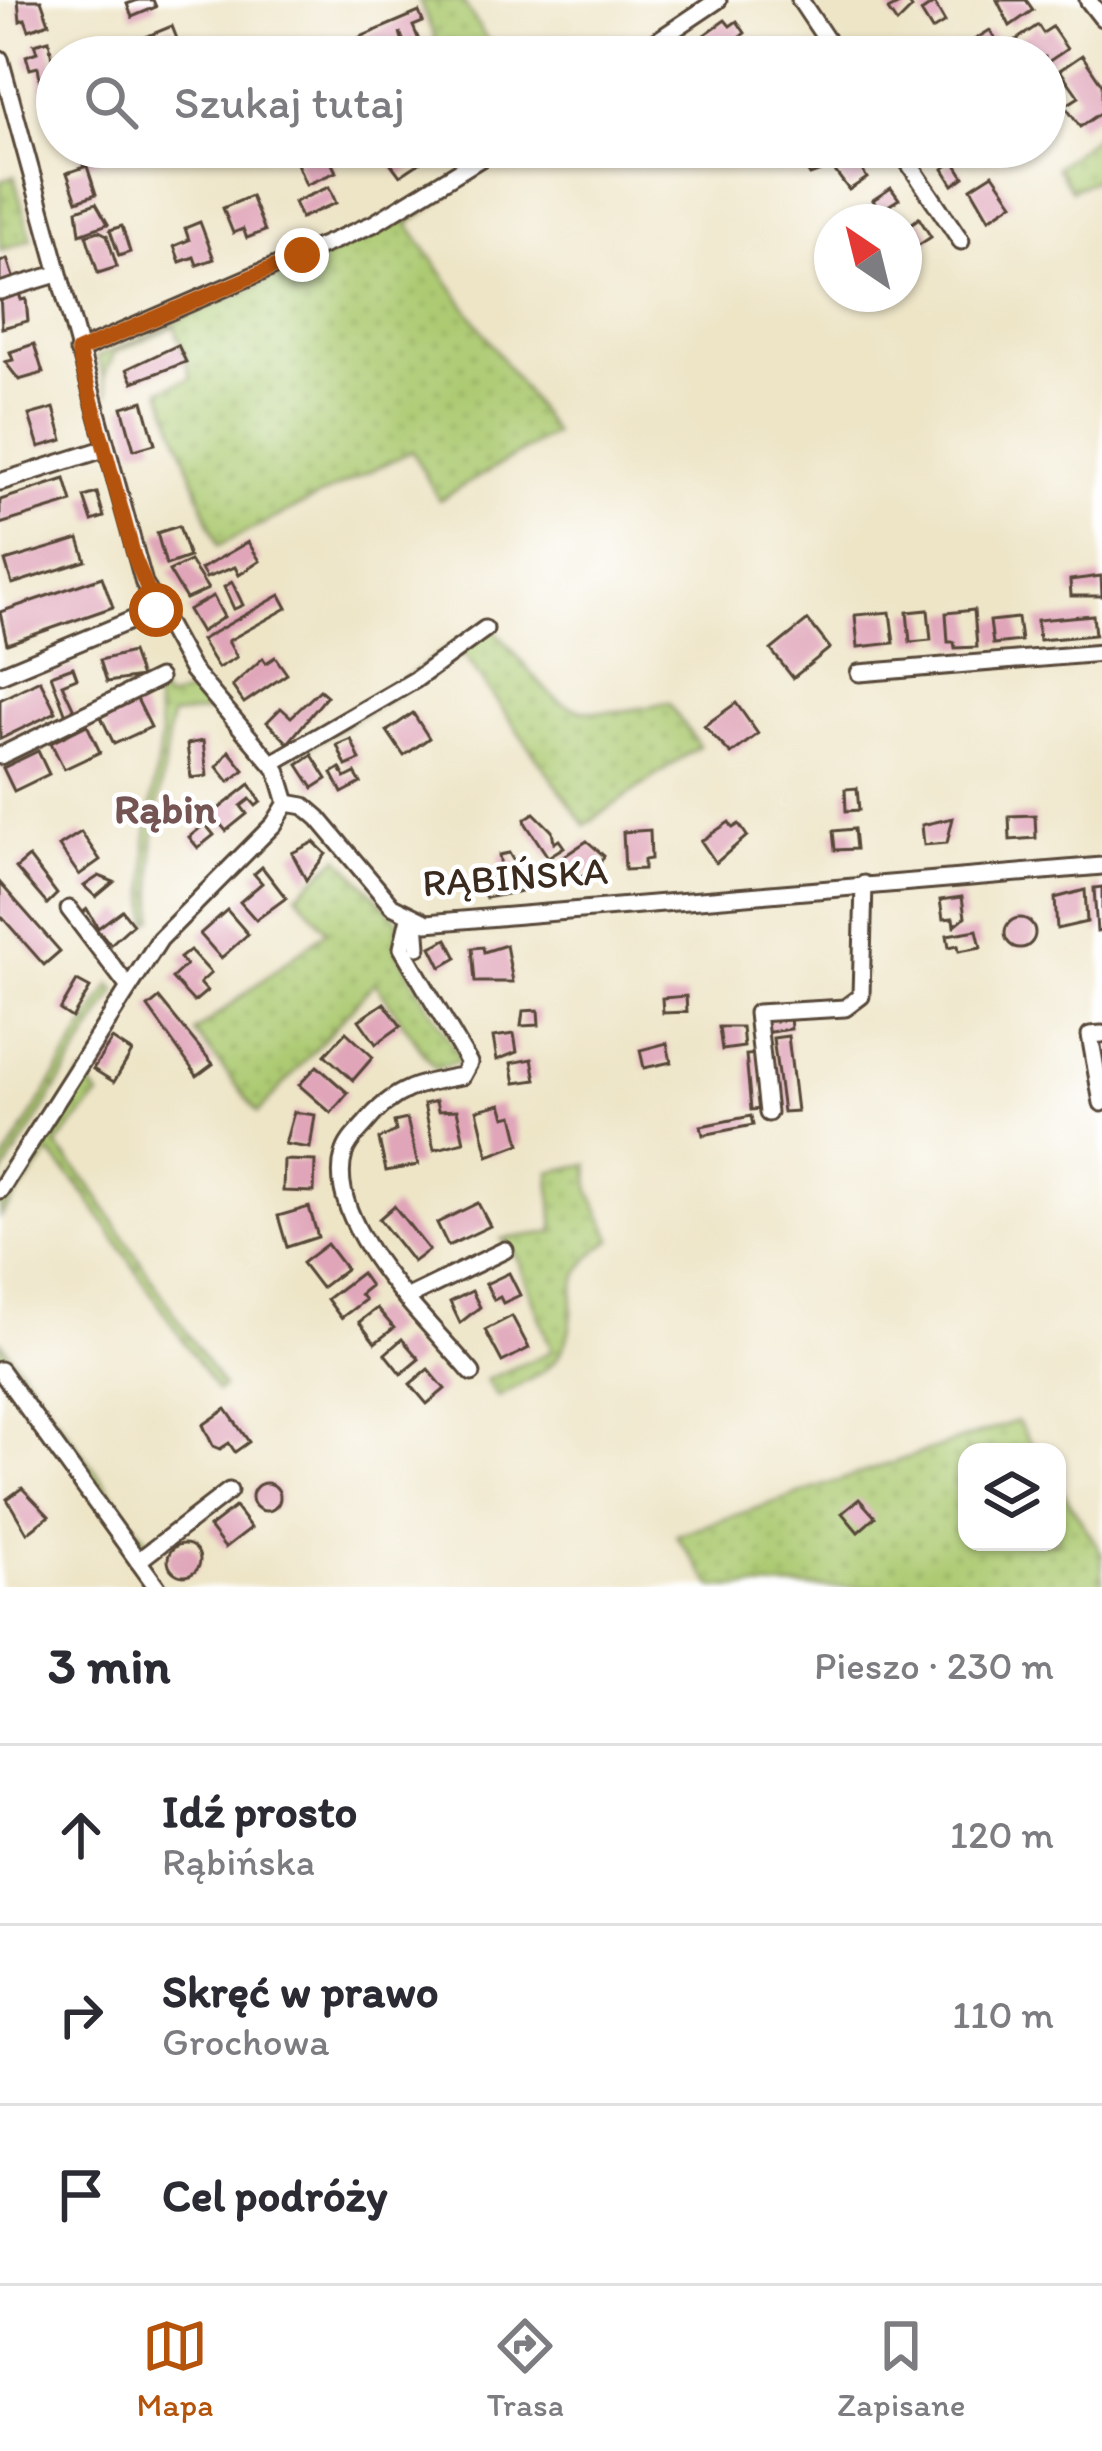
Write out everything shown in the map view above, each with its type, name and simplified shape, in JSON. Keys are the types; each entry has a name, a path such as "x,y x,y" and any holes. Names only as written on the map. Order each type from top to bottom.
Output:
{"street":[{"path":"664,36 718,0"},
{"path":"800,0 824,36"},
{"path":"1088,0 1102,18"},
{"path":"0,59 134,556 156,610 192,670 283,778 287,803 274,824 160,939 0,1190"},
{"path":"78,351 374,224 465,168"},
{"path":"912,168 961,242"},
{"path":"0,291 58,274"},
{"path":"0,482 104,449"},
{"path":"0,675 156,610"},
{"path":"272,763 415,680 485,629"},
{"path":"859,674 1102,653"},
{"path":"0,756 159,678"},
{"name":"RĄBIŃSKA","path":"287,803 297,802 318,818 392,906 412,919 1102,866"},
{"path":"768,1113 757,1012 835,1009 861,996 864,884"},
{"path":"69,909 127,985"},
{"path":"412,919 418,947"},
{"path":"412,919 401,948 469,1063 462,1076 404,1086 391,1096 342,1157 345,1209 408,1297 472,1373"},
{"path":"1102,1034 1090,1035 1102,1102"},
{"path":"408,1297 505,1250"},
{"path":"0,1370 157,1587"},
{"path":"138,1561 229,1491"}],"green space":[{"path":"419,0 462,0 485,36 434,36"},
{"path":"1102,131 1102,176 1071,190 1057,168 1066,168 1066,159"},
{"path":"486,168 408,224 554,433 439,500 412,451 218,546 161,390 191,378 175,326 115,352 104,376 109,395 97,357 406,221"},
{"path":"14,176 31,239 0,251 0,181"},
{"path":"487,621 560,701 600,712 669,703 699,746 585,825 463,654 289,759"},
{"path":"159,687 165,700 194,691 210,711 171,716 153,842 154,919 148,923 146,843 161,736 154,689"},
{"path":"339,857 398,920 396,951 461,1060 435,1069 375,982 258,1113 195,1032 327,931 297,894"},
{"path":"111,984 116,991 0,1180 0,1168"},
{"path":"82,1075 99,1096 56,1145 91,1187 223,1387 217,1391 84,1193 50,1153 0,1217 0,1199"},
{"path":"588,1164 590,1191 612,1239 593,1254 576,1281 571,1322 560,1354 540,1373 498,1397 486,1380 552,1351 517,1257 502,1239 554,1232 550,1172"},
{"path":"0,1341 149,1544 138,1552 0,1360"},
{"path":"1017,1421 1031,1443 958,1443 958,1551 1066,1551 1066,1497 1102,1553 1102,1587 713,1587 676,1535"}],"building":[{"path":"18,0 41,0 49,23 29,30 25,19 20,21"},
{"path":"153,0 156,7 132,17 127,4"},
{"path":"907,0 912,8 897,23 888,10"},
{"path":"997,0 1026,0 1033,10 1010,26"},
{"path":"934,3 945,22 932,30 921,12"},
{"path":"419,12 423,22 413,26 417,36 400,32 401,36 363,36"},
{"path":"725,20 730,26 737,21 745,33 741,36 704,35"},
{"path":"1038,25 1043,33 1052,27 1058,36 1022,36"},
{"path":"172,26 176,36 148,36"},
{"path":"36,52 36,68 30,69 26,56"},
{"path":"1082,55 1102,85 1102,112 1080,127 1066,107 1079,97 1066,79 1066,66"},
{"path":"88,168 96,194 77,201 67,173"},
{"path":"299,168 334,168 336,172 306,185"},
{"path":"833,168 861,168 867,178 849,190"},
{"path":"958,168 964,177 953,185 943,169"},
{"path":"993,174 1013,203 989,219 971,188"},
{"path":"329,187 336,203 301,218 294,202"},
{"path":"891,188 899,199 891,204 873,200"},
{"path":"251,196 265,231 247,238 243,229 233,233 223,208"},
{"path":"96,203 108,224 80,234 77,210"},
{"path":"200,222 214,259 197,265 194,257 180,262 174,246 189,240 185,228"},
{"path":"922,223 931,237 922,243"},
{"path":"122,226 130,252 119,256 110,230"},
{"path":"99,231 107,235 117,267 98,273 86,235"},
{"path":"7,259 15,283 0,287 0,262"},
{"path":"18,289 21,300 26,299 28,321 2,328 0,294"},
{"path":"34,344 43,373 19,380 5,362 13,360 10,352"},
{"path":"178,345 186,362 133,382 127,369"},
{"path":"143,401 155,444 134,450 122,407"},
{"path":"54,408 63,440 39,447 29,415"},
{"path":"65,479 72,502 0,524 0,500"},
{"path":"97,493 104,517 92,521 84,497"},
{"path":"179,526 189,557 166,565 157,533"},
{"path":"79,539 86,561 12,584 5,561"},
{"path":"248,542 260,561 239,575 235,567 206,578 201,569"},
{"path":"190,561 208,589 186,599 169,571"},
{"path":"1101,576 1102,596 1071,596 1070,580"},
{"path":"102,577 113,607 7,644 0,612"},
{"path":"232,582 243,605 234,609 224,587"},
{"path":"280,595 287,608 228,641 237,657 218,668 201,640"},
{"path":"213,596 224,617 201,632 188,610"},
{"path":"928,610 931,640 910,642 907,612"},
{"path":"974,610 977,647 955,648 954,642 948,642 946,613"},
{"path":"890,612 894,643 858,647 855,615"},
{"path":"1093,615 1095,635 1039,640 1037,620"},
{"path":"1018,618 1021,641 993,644 990,621"},
{"path":"808,620 830,648 793,678 771,650"},
{"path":"132,652 141,677 107,682 100,660"},
{"path":"275,657 287,674 244,703 232,686 263,658 266,663"},
{"path":"73,667 77,678 62,684 76,714 67,718 51,675"},
{"path":"40,680 56,712 0,739 0,700"},
{"path":"320,690 327,696 288,743 267,722 281,708 291,717"},
{"path":"137,699 151,727 114,744 101,717"},
{"path":"736,703 758,734 731,754 704,726"},
{"path":"413,713 429,738 404,756 387,731"},
{"path":"87,725 100,752 64,769 51,743"},
{"path":"351,739 360,760 346,766 337,745"},
{"path":"203,741 207,776 191,778 187,744"},
{"path":"38,751 49,774 14,791 3,768"},
{"path":"229,751 244,770 229,782 217,767"},
{"path":"312,755 327,779 313,788 298,765"},
{"path":"340,768 345,778 355,773 361,783 342,793 332,773"},
{"path":"250,784 261,802 256,806 250,799 241,806 247,814 226,831 212,814"},
{"path":"857,788 859,810 846,811 845,789"},
{"path":"534,813 552,831 554,843 559,840 564,847 548,857 526,824 525,819"},
{"path":"1035,815 1036,838 1010,840 1009,816"},
{"path":"953,818 947,843 924,845 922,825"},
{"path":"729,822 733,828 739,824 747,836 716,863 701,841"},
{"path":"205,824 214,835 198,848 189,837"},
{"path":"854,829 856,849 835,850 833,831"},
{"path":"650,830 651,859 644,860 644,869 625,870 623,832"},
{"path":"81,832 100,860 79,875 59,846"},
{"path":"587,841 604,856 598,866 578,878 563,857"},
{"path":"314,842 326,854 306,880 292,853"},
{"path":"509,853 519,870 502,873 499,855"},
{"path":"29,857 57,894 47,904 16,868"},
{"path":"262,867 286,898 256,920 240,902 262,883 254,874"},
{"path":"504,874 505,880 523,878 526,890 486,898 477,880"},
{"path":"99,876 114,882 96,897 84,886"},
{"path":"0,883 60,951 44,965 0,915"},
{"path":"1102,887 1102,931 1097,932 1094,888"},
{"path":"1085,890 1087,922 1057,929 1055,898"},
{"path":"962,897 965,917 954,926 953,918 943,919 940,900"},
{"path":"87,909 98,928 122,910 133,924 111,944 81,914"},
{"path":"227,910 248,934 221,958 200,934"},
{"path":"1020,918 1035,933 1020,948 1005,933"},
{"path":"977,930 981,947 959,951 958,945 949,947 947,935"},
{"path":"447,939 457,958 441,967 431,947"},
{"path":"506,945 513,982 475,982 472,948 483,947 484,952"},
{"path":"190,950 211,973 200,983 207,991 194,1002 172,978 186,965 180,958"},
{"path":"77,981 90,988 72,1018 60,1010"},
{"path":"686,996 687,1012 663,1013 662,998"},
{"path":"159,998 213,1064 197,1076 148,1007"},
{"path":"384,1003 401,1026 376,1044 359,1020"},
{"path":"538,1010 539,1025 521,1026 523,1011"},
{"path":"790,1017 791,1029 763,1033 761,1021"},
{"path":"719,1027 742,1027 744,1047 722,1050"},
{"path":"346,1032 373,1057 353,1080 325,1055"},
{"path":"514,1034 517,1052 497,1060 493,1037"},
{"path":"788,1036 797,1111 783,1112 773,1038"},
{"path":"112,1039 132,1052 114,1082 93,1069"},
{"path":"667,1043 671,1062 644,1068 640,1050"},
{"path":"758,1054 763,1109 751,1110 746,1055"},
{"path":"532,1059 536,1080 515,1083 511,1063"},
{"path":"317,1066 348,1093 331,1113 299,1085"},
{"path":"436,1101 438,1111 457,1110 464,1142 434,1150 424,1104"},
{"path":"501,1104 505,1117 513,1115 520,1144 488,1156 477,1110"},
{"path":"294,1112 315,1115 310,1148 285,1144"},
{"path":"751,1116 753,1125 703,1135 701,1126"},
{"path":"407,1119 418,1165 386,1171 379,1139 396,1131 394,1122"},
{"path":"284,1160 315,1161 314,1192 283,1191"},
{"path":"478,1203 490,1226 448,1246 437,1223"},
{"path":"394,1206 429,1250 413,1262 379,1219"},
{"path":"309,1207 318,1237 287,1247 278,1216"},
{"path":"327,1244 346,1269 321,1288 302,1263"},
{"path":"361,1273 370,1286 360,1294 365,1300 341,1318 327,1299"},
{"path":"509,1273 520,1295 503,1303 500,1297 494,1300 486,1284"},
{"path":"472,1291 480,1307 460,1323 450,1302"},
{"path":"377,1308 394,1328 375,1343 359,1322"},
{"path":"512,1316 529,1348 502,1362 485,1330"},
{"path":"402,1339 419,1359 401,1374 385,1354"},
{"path":"428,1369 445,1389 427,1404 410,1384"},
{"path":"226,1409 249,1442 235,1452 229,1443 220,1449 213,1446 203,1425"},
{"path":"266,1483 276,1487 280,1497 276,1507 266,1511 256,1507 252,1497 256,1487"},
{"path":"22,1488 49,1516 27,1533 7,1499"},
{"path":"859,1499 875,1517 858,1532 842,1513"},
{"path":"235,1507 251,1528 225,1548 209,1527"},
{"path":"184,1544 196,1548 200,1560 196,1572 184,1576 172,1572 168,1560 172,1548"}],"district":[{"name":"Rąbin","path":"165,808"}],"route":[{"path":"156,610 134,556 78,351 302,255"}]}
